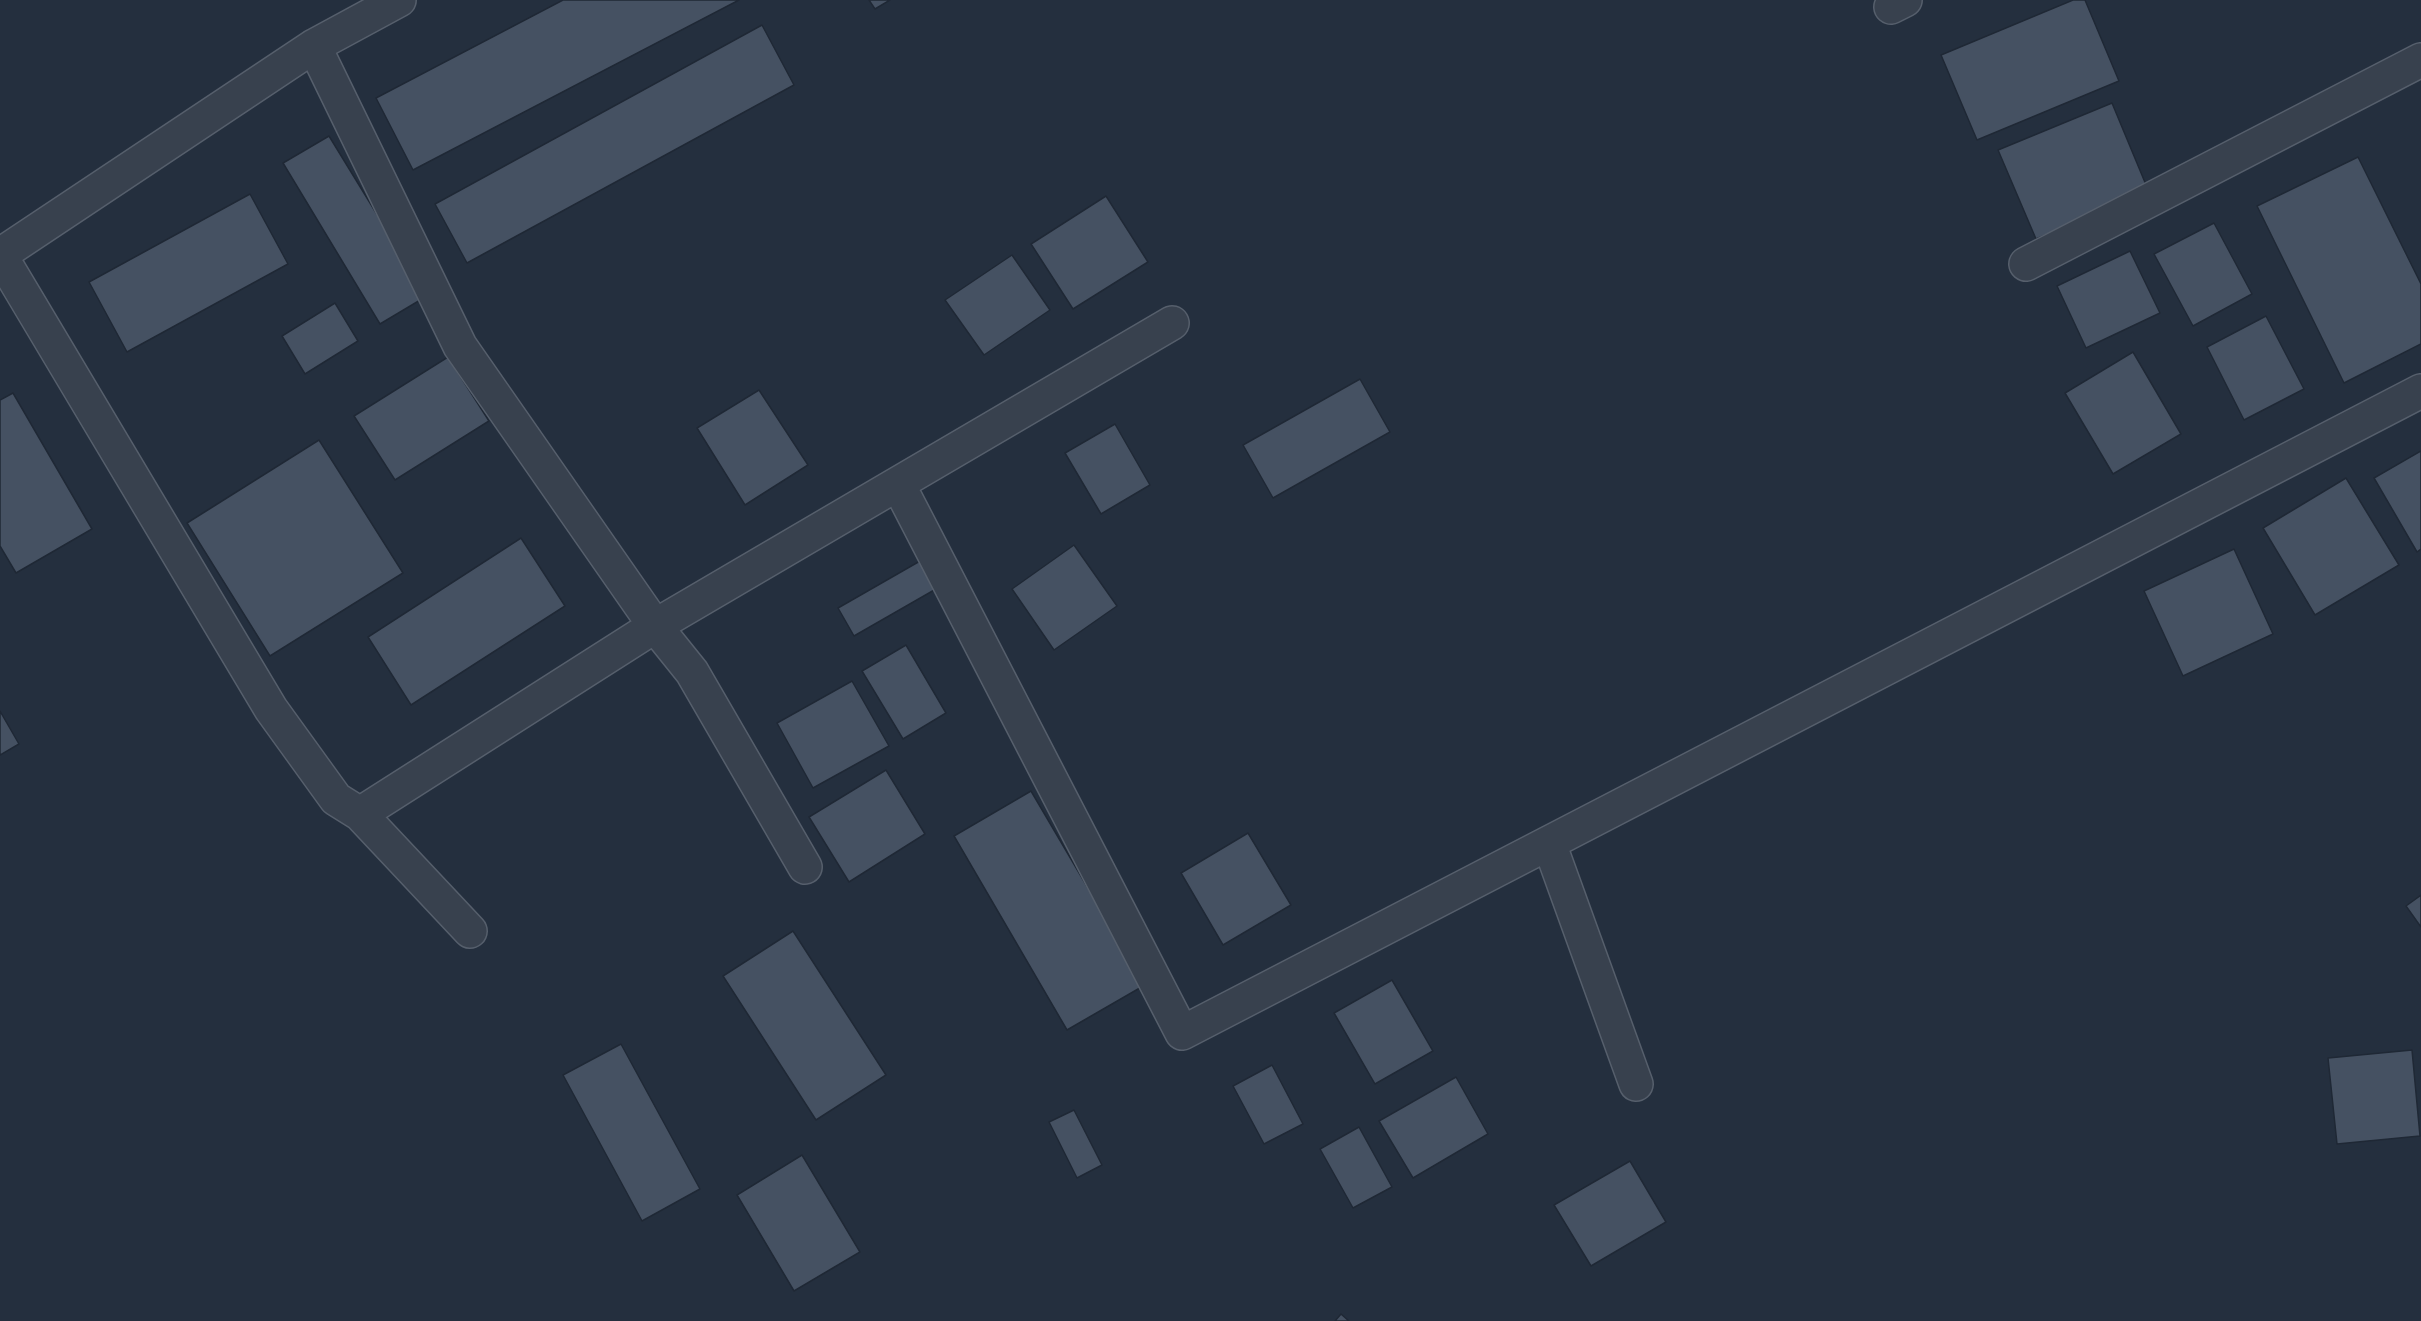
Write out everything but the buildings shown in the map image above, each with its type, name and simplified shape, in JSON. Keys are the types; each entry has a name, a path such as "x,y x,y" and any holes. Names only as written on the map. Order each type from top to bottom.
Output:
{"street":[{"path":"399,0 314,45 0,255 271,709 336,799 360,814 470,931"},
{"path":"314,45 460,346 655,626 692,672 805,867"},
{"path":"2026,264 2421,60"},
{"path":"360,814 655,626 1172,323"},
{"path":"898,484 1182,1034 2421,391"},
{"path":"1548,843 1636,1084"}]}
